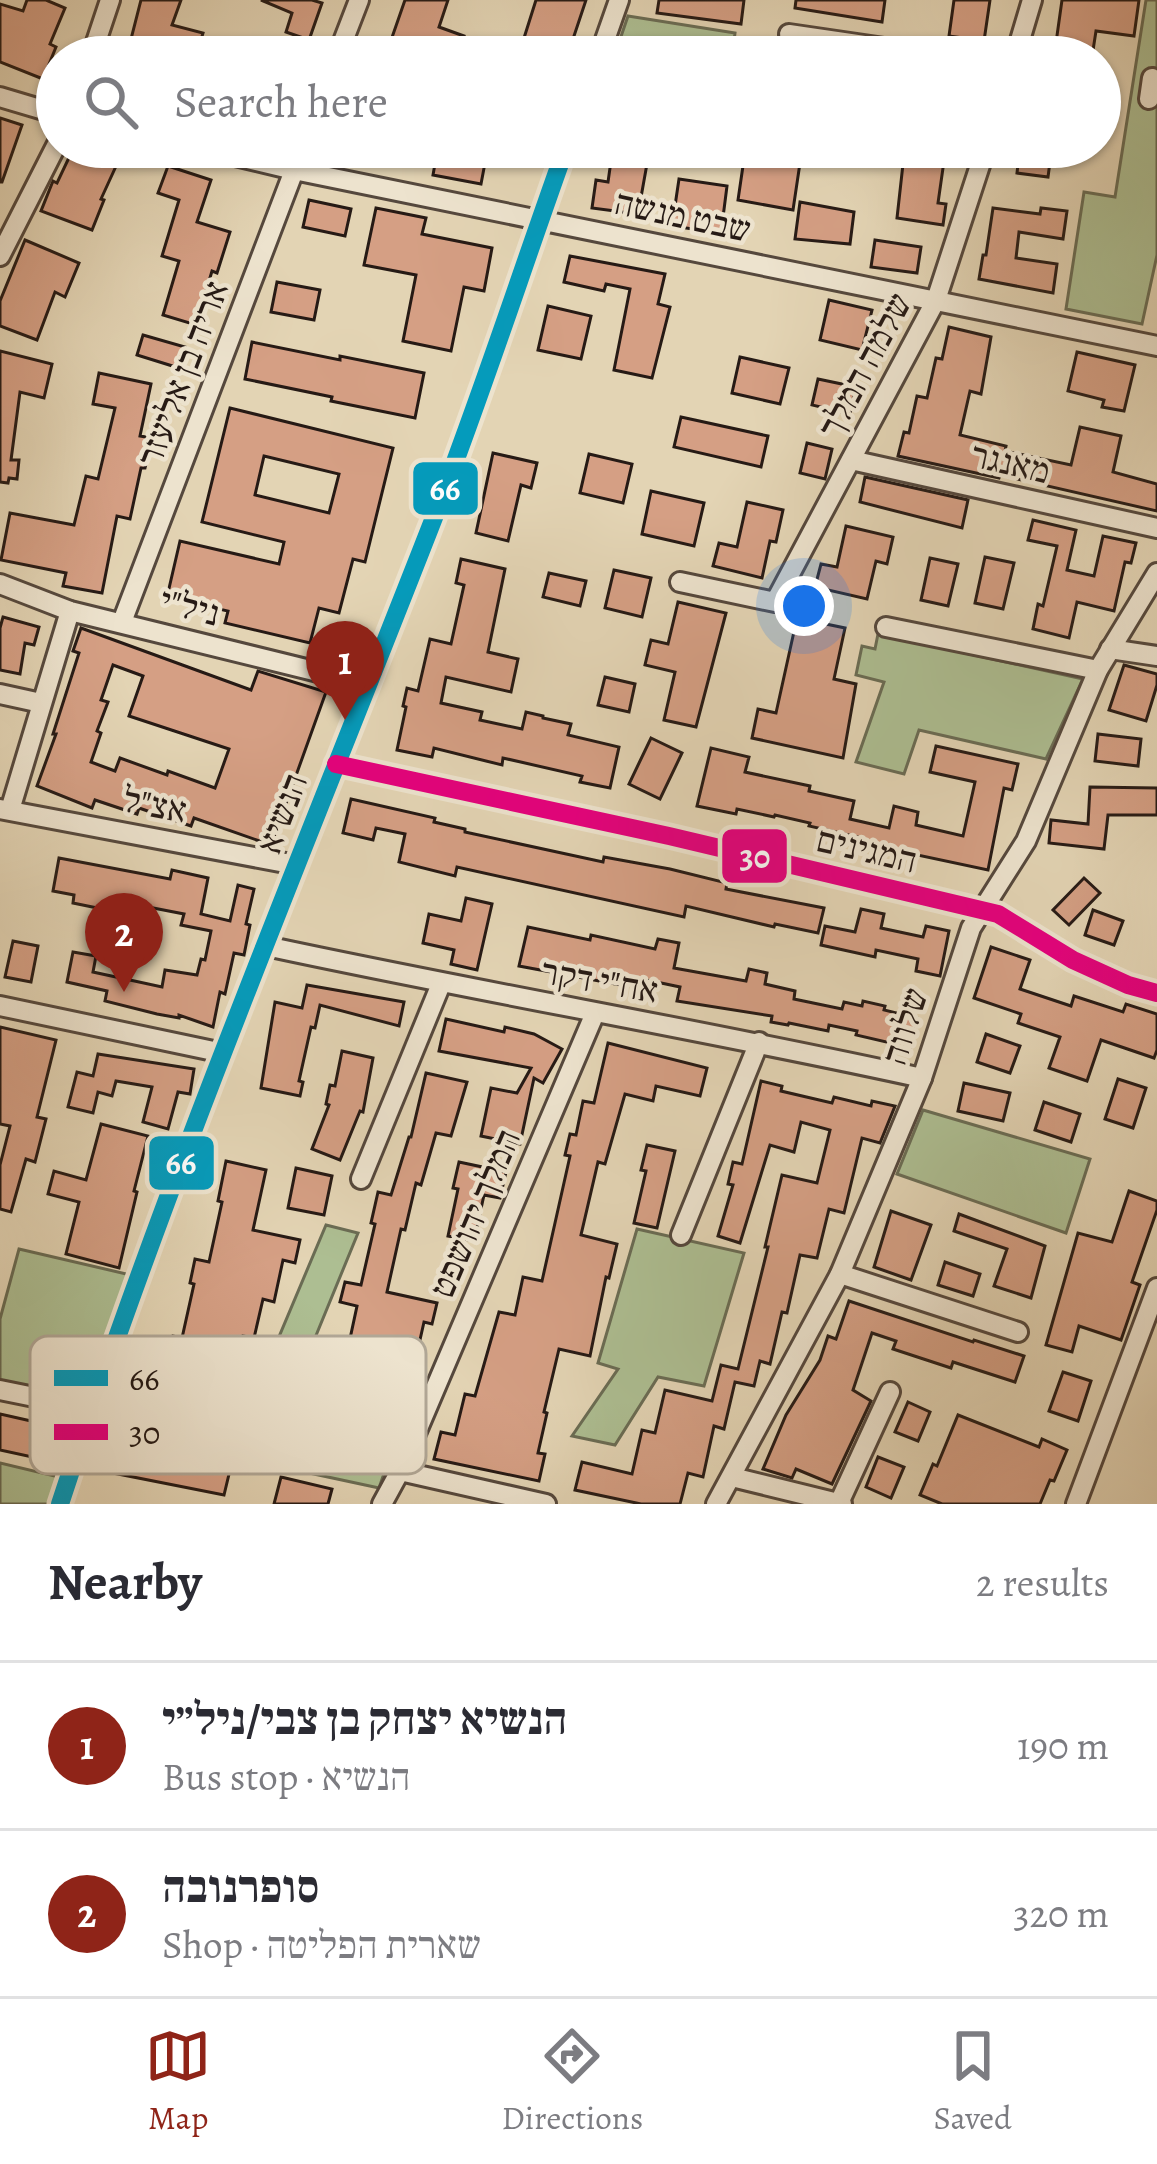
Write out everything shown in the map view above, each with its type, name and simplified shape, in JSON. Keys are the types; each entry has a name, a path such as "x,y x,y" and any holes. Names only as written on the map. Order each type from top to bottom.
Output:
{"street":[{"path":"98,36 110,0"},
{"path":"345,36 358,0"},
{"path":"607,36 620,0"},
{"path":"1021,36 1032,0"},
{"path":"789,34 803,36"},
{"path":"0,97 36,108"},
{"path":"0,256 45,168"},
{"name":"שבט מנשה","path":"286,168 1157,346"},
{"name":"הנשיא","path":"118,1336 223,1053 430,529 559,168"},
{"name":"שלמה המלך","path":"680,582 775,602 936,301 979,168"},
{"name":"אריה בן אליעזר","path":"122,622 294,170"},
{"name":"מאנגר","path":"851,460 1157,528"},
{"name":"שלווה","path":"716,1504 840,1274 922,1078 968,937 1026,841 1099,670 1157,573"},
{"name":"ניל\"י","path":"0,584 70,610 367,684"},
{"path":"5,809 70,610"},
{"path":"886,626 1099,670"},
{"path":"1110,649 1157,656"},
{"path":"0,694 41,703"},
{"name":"המגינים","path":"336,764 998,914 1072,960 1157,993"},
{"name":"אצ\"ל","path":"5,809 296,865"},
{"name":"אח\"י דקר","path":"266,946 922,1078"},
{"path":"361,1179 441,984"},
{"path":"0,1006 223,1053"},
{"name":"המלך יהושפט","path":"426,1410 595,1013"},
{"path":"681,1235 759,1042"},
{"path":"840,1274 1018,1332"},
{"path":"1076,1504 1157,1288"},
{"path":"0,1390 30,1397"},
{"path":"732,1477 841,1504 890,1391"},
{"name":"הנשיא","path":"60,1504 70,1474"},
{"name":"המלך יהושפט","path":"382,1504 398,1474"},
{"path":"413,1474 546,1504"}],"green space":[{"path":"1146,0 1157,0 1157,255 1142,324 1066,309 1084,192 1115,197"},
{"path":"628,16 735,33 735,36 621,36"},
{"path":"878,634 1083,679 1046,759 919,730 904,774 856,762 884,682 856,675 862,646 875,649"},
{"path":"923,1110 1090,1159 1066,1233 897,1174"},
{"path":"326,1225 358,1233 316,1336 279,1336"},
{"path":"637,1229 744,1253 704,1386 658,1377 615,1445 572,1436 618,1369 598,1363"},
{"path":"19,1249 135,1276 112,1336 30,1336 30,1390 0,1383 0,1319"},
{"path":"0,1463 30,1470 30,1474 59,1477 51,1504 0,1504"},
{"path":"314,1474 384,1474 379,1488"}],"building":[{"path":"27,0 46,0 65,8 53,36 36,36 36,76 0,62 0,4 23,11"},
{"path":"141,0 181,0 172,25 203,33 202,36 132,36"},
{"path":"261,0 322,3 310,36 286,32 292,13"},
{"path":"405,0 448,0 439,27 464,36 392,36"},
{"path":"536,0 586,0 574,36 525,36"},
{"path":"659,0 744,0 741,24 657,13"},
{"path":"796,0 885,0 882,22 795,8"},
{"path":"954,0 990,0 985,36 949,36"},
{"path":"1062,0 1139,0 1134,36 1096,31 1095,36 1057,36"},
{"path":"0,118 22,125 2,182 0,182"},
{"path":"64,168 115,168 92,230 41,211 53,181 57,183"},
{"path":"167,168 211,180 197,222 230,232 196,325 163,315 179,261 162,256 179,200 158,193"},
{"path":"434,168 484,168 481,184 433,175"},
{"path":"610,168 646,168 638,214 592,208 596,180 608,182"},
{"path":"743,168 799,168 793,210 738,200"},
{"path":"903,168 943,168 938,203 946,204 943,225 897,218"},
{"path":"1018,168 1049,168 1048,177 1017,173"},
{"path":"679,179 727,186 721,233 672,226"},
{"path":"309,200 351,209 345,236 303,227"},
{"path":"800,202 854,212 850,244 795,239"},
{"path":"376,208 426,218 422,234 492,248 484,291 464,287 451,351 403,341 416,275 364,265"},
{"path":"993,208 1040,214 1041,208 1067,211 1063,239 1019,232 1016,258 1057,264 1053,293 979,279"},
{"path":"25,240 79,263 65,297 55,292 37,340 0,326 0,301"},
{"path":"875,240 921,247 917,273 871,267"},
{"path":"570,256 665,274 658,304 670,307 652,378 614,370 630,289 606,284 604,291 564,282"},
{"path":"277,282 320,290 314,320 271,312"},
{"path":"829,300 872,310 862,350 820,340"},
{"path":"548,306 591,316 581,359 538,350"},
{"path":"949,327 991,337 981,394 970,391 960,435 1006,446 1005,451 1071,465 1080,427 1121,436 1113,472 1157,484 1157,511 898,456 917,396 927,398"},
{"path":"143,335 185,347 179,368 137,355"},
{"path":"252,342 424,373 415,418 245,379"},
{"path":"0,351 52,364 44,398 20,392 11,460 19,460 17,479 9,478 8,483 0,482"},
{"path":"1077,352 1135,365 1124,411 1102,407 1104,400 1068,391"},
{"path":"740,357 789,368 780,404 732,393"},
{"path":"99,373 151,384 140,436 152,438 130,519 117,516 102,593 63,586 66,573 1,560 10,513 74,525 86,476 98,479 115,408 93,404"},
{"path":"818,379 856,387 850,414 812,405"},
{"path":"230,408 393,448 365,562 353,559 339,613 319,608 310,643 225,623 228,611 167,597 180,541 279,564 284,542 202,522","holes":["264,456 339,474 329,513 255,495"]},
{"path":"681,417 768,436 761,467 674,447"},
{"path":"807,443 832,449 825,479 800,473"},
{"path":"493,453 537,463 531,488 521,485 508,541 476,533"},
{"path":"589,454 632,464 623,503 580,493"},
{"path":"865,477 968,500 962,528 860,502"},
{"path":"651,491 704,503 694,546 642,534"},
{"path":"747,502 783,510 762,578 713,566 719,543 737,547"},
{"path":"1033,520 1076,530 1067,570 1094,576 1103,536 1136,543 1131,563 1125,562 1114,611 1077,602 1069,638 1033,629 1057,546 1028,540"},
{"path":"846,526 893,537 887,564 876,561 867,599 815,587 821,564 837,567"},
{"path":"985,557 1014,563 1003,609 975,603"},
{"path":"930,558 958,564 948,606 921,600"},
{"path":"461,559 505,569 488,652 518,659 511,692 446,677 441,703 482,712 480,720 522,729 526,712 543,716 571,724 568,735 619,747 610,788 580,782 582,776 503,758 502,765 434,748 432,757 397,750 407,688 418,691 430,639 451,644 464,585 456,583"},
{"path":"614,570 651,578 642,617 605,608"},
{"path":"549,573 586,581 580,606 543,597"},
{"path":"678,602 726,613 696,727 664,720 675,672 645,665 651,640 668,644"},
{"path":"3,617 39,627 34,645 25,643 20,674 0,670"},
{"path":"797,618 845,628 834,679 856,684 843,758 752,738 758,709 776,713"},
{"path":"81,628 251,690 258,671 326,692 271,845 194,818 191,826 139,808 137,814 95,800 92,808 37,786 79,653 73,651","holes":["113,665 143,676 129,716 229,749 215,788 120,758 115,771 91,762 108,702 101,700"]},
{"path":"1124,665 1157,674 1146,721 1109,710"},
{"path":"605,677 635,684 629,712 598,705"},
{"path":"1098,734 1141,739 1138,766 1095,761"},
{"path":"651,738 682,753 660,799 629,784"},
{"path":"936,746 1018,764 1012,790 1004,788 988,870 856,842 858,837 775,815 697,806 711,748 749,757 745,772 854,801 850,819 889,828 894,806 918,812 916,825 963,836 975,782 930,772"},
{"path":"1090,787 1157,788 1157,815 1108,815 1104,849 1049,843 1051,820 1088,824"},
{"path":"351,799 435,818 434,822 465,832 603,862 604,857 670,869 727,883 726,889 824,908 818,933 686,906 684,917 457,867 455,876 399,862 405,834 376,828 373,840 343,833"},
{"path":"59,858 170,879 172,870 208,878 201,914 230,921 238,885 254,889 244,955 234,953 213,1027 179,1015 105,1001 107,991 67,982 73,952 96,956 93,972 162,987 165,970 197,975 211,931 181,925 184,914 143,906 141,917 73,903 74,895 53,891"},
{"path":"1084,878 1100,893 1069,925 1053,910"},
{"path":"466,898 492,904 477,970 451,964 454,950 423,943 429,914 461,921"},
{"path":"861,909 884,914 881,928 923,937 926,926 949,931 940,976 916,971 918,959 876,950 875,957 821,945 825,926 855,932"},
{"path":"1093,910 1123,921 1114,945 1085,935"},
{"path":"528,927 655,949 658,939 679,943 674,968 746,981 749,969 767,973 765,984 795,991 794,999 842,1009 844,1002 885,1006 884,1010 917,1018 910,1050 829,1025 828,1031 788,1025 771,1022 772,1016 677,1001 680,987 628,976 626,986 519,966"},
{"path":"13,941 38,946 31,982 5,977"},
{"path":"991,947 1030,960 1020,989 1071,1006 1074,996 1123,1012 1126,1004 1157,1014 1154,1058 1101,1040 1087,1081 1049,1068 1060,1037 1018,1023 1021,1014 974,998"},
{"path":"307,985 404,1002 399,1026 320,1005 299,1081 303,1082 300,1096 261,1088 275,1002 302,1008"},
{"path":"446,1019 534,1034 562,1049 543,1083 534,1078 520,1144 481,1136 491,1088 517,1093 531,1068 439,1051"},
{"path":"0,1027 56,1040 37,1117 46,1119 35,1162 26,1159 11,1212 0,1209 0,1165 10,1126 0,1124"},
{"path":"986,1034 1020,1046 1010,1073 977,1062"},
{"path":"608,1043 707,1068 700,1096 656,1086 653,1101 625,1094 605,1164 598,1162 581,1235 617,1244 590,1356 559,1349 544,1412 538,1453 545,1454 539,1481 434,1459 441,1432 455,1435 465,1394 475,1396 499,1312 515,1315 523,1277 542,1281 570,1156 565,1155 570,1134 576,1135 583,1101 594,1103"},
{"path":"342,1051 373,1058 363,1112 340,1160 312,1149"},
{"path":"98,1054 194,1069 190,1094 178,1092 168,1129 143,1122 152,1087 116,1081 112,1096 98,1092 93,1113 68,1107 77,1072 93,1076"},
{"path":"426,1073 467,1082 451,1136 436,1133 421,1185 416,1183 387,1292 437,1303 432,1324 424,1322 421,1336 351,1336 357,1306 340,1302 345,1282 361,1285 378,1192 391,1195"},
{"path":"1118,1079 1146,1088 1133,1128 1105,1119"},
{"path":"761,1081 782,1086 781,1091 832,1103 834,1097 895,1106 880,1143 862,1138 844,1213 829,1209 817,1258 800,1255 770,1364 760,1361 754,1386 735,1382 724,1429 714,1426 703,1477 688,1473 680,1504 641,1504 575,1490 582,1462 632,1474 642,1430 655,1433 665,1390 712,1401 721,1365 738,1369 782,1175 817,1183 830,1130 801,1122 794,1152 770,1145 740,1243 718,1236 733,1185 728,1184 733,1162 742,1164"},
{"path":"964,1083 1010,1093 1003,1121 958,1111"},
{"path":"1044,1102 1080,1114 1071,1142 1035,1130"},
{"path":"101,1124 148,1136 119,1268 66,1254 79,1202 48,1194 54,1171 86,1180"},
{"path":"647,1145 675,1151 657,1228 634,1223"},
{"path":"226,1161 266,1170 253,1230 300,1240 295,1263 283,1260 274,1302 263,1299 254,1336 182,1336 195,1259 209,1262 222,1202 218,1201"},
{"path":"459,1162 506,1172 500,1198 484,1195 474,1241 448,1236"},
{"path":"296,1168 332,1176 324,1215 288,1208"},
{"path":"1129,1191 1157,1201 1157,1210 1132,1282 1140,1285 1121,1340 1079,1326 1072,1352 1046,1345 1078,1233 1112,1242"},
{"path":"891,1211 931,1225 911,1280 874,1267"},
{"path":"959,1214 1045,1246 1031,1298 994,1286 1007,1249 954,1231"},
{"path":"945,1262 980,1274 973,1296 938,1285"},
{"path":"849,1301 1024,1356 1015,1382 893,1349 896,1341 872,1333 853,1390 871,1401 832,1484 796,1469 792,1478 763,1469 828,1336 836,1339"},
{"path":"1063,1372 1091,1381 1078,1421 1049,1411"},
{"path":"908,1402 930,1412 918,1441 895,1432"},
{"path":"0,1414 30,1421 30,1457 0,1450"},
{"path":"958,1415 1039,1447 1042,1439 1067,1450 1040,1504 942,1504 920,1495"},
{"path":"878,1457 904,1467 891,1498 866,1487"},
{"path":"118,1474 229,1474 224,1495"},
{"path":"281,1477 332,1489 328,1504 274,1504"}],"transit line":[{"name":"66","path":"118,1336 191,1137 446,485 559,168"},
{"name":"30","path":"336,764 998,914 1073,960 1157,993"},
{"name":"66","path":"60,1504 70,1474"}],"place":[{"name":"הנשיא יצחק בן צבי/ניל״י","path":"345,720"},
{"name":"סופרנובה","path":"124,992"}]}
